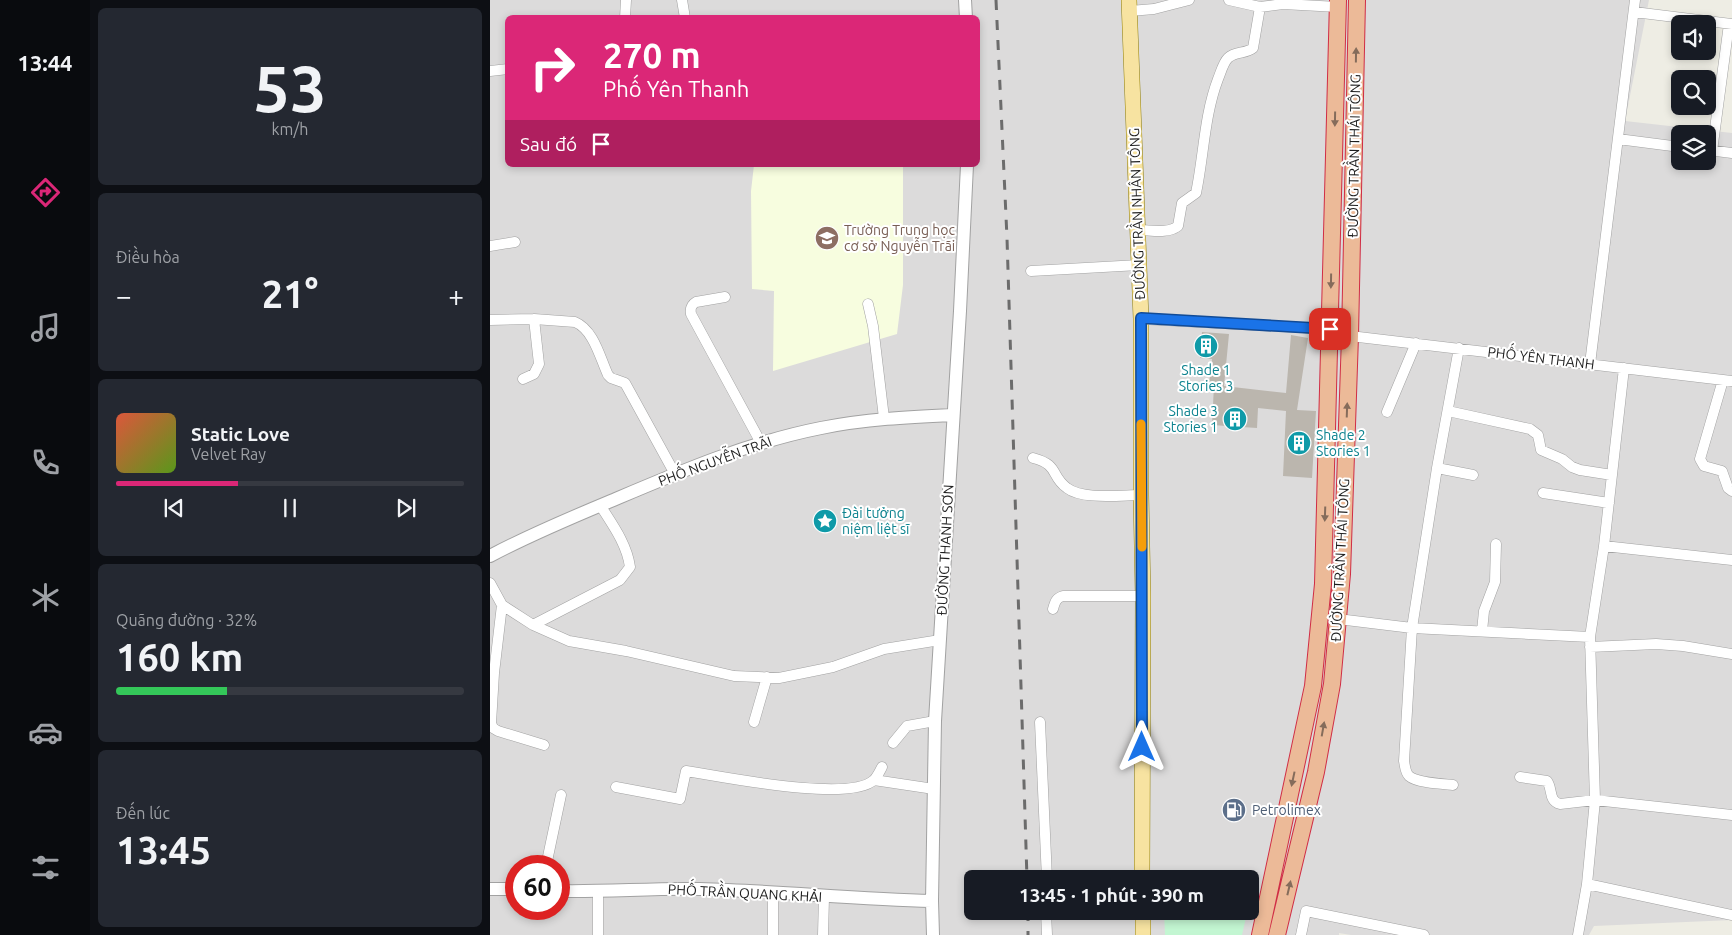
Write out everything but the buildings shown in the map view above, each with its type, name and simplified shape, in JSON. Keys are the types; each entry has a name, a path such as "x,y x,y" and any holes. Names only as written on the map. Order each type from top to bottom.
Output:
{"highway":[{"name":"ĐƯỜNG TRẦN THÁI TÔNG","path":"1278,935 1317,762 1332,684 1342,574 1350,336 1357,0"},
{"name":"ĐƯỜNG TRẦN THÁI TÔNG","path":"1260,935 1313,686 1323,584 1338,3"},
{"path":"1326,487 1344,487"}],"main road":[{"name":"ĐƯỜNG TRẦN NHÂN TÔNG","path":"1130,6 1141,318 1142,870"},
{"path":"1143,920 1143,935"}],"street":[{"path":"625,15 626,0"},
{"path":"682,0 684,15"},
{"path":"965,0 966,15"},
{"path":"1130,6 1154,10 1189,0"},
{"path":"1230,0 1260,7 1283,4 1338,3"},
{"path":"1590,364 1635,0"},
{"path":"1139,230 1174,229 1178,226 1182,203 1196,193 1207,115 1214,90 1229,57 1249,52 1253,48 1260,7"},
{"path":"1634,12 1730,24 1714,125"},
{"path":"490,70 505,68"},
{"path":"1618,139 1671,146"},
{"path":"1716,151 1732,153"},
{"name":"ĐƯỜNG THANH SƠN","path":"933,935 935,721 960,311 966,167"},
{"path":"490,246 515,242"},
{"path":"1031,270 1139,265"},
{"path":"724,297 696,302 690,308 691,314 761,443"},
{"path":"868,304 873,326 884,418"},
{"path":"1141,318 1330,329"},
{"path":"523,379 534,374 539,364 534,319"},
{"path":"490,320 534,319 581,324 586,330 608,375 611,378 626,383 675,474"},
{"name":"PHỐ YÊN THANH","path":"1350,336 1728,380"},
{"path":"1387,412 1416,343"},
{"path":"1453,785 1418,780 1409,776 1404,761 1412,628 1458,348"},
{"path":"1578,935 1587,884 1595,800 1590,642 1604,546 1624,368"},
{"path":"1728,380 1700,459 1704,466 1722,471 1728,488 1732,491"},
{"path":"1448,411 1530,429 1538,434 1541,450 1546,453 1562,458 1572,467 1580,470 1612,475"},
{"name":"PHỐ NGUYỄN TRÃI","path":"490,556 521,539 738,449 822,428 884,418 953,415"},
{"path":"1033,458 1050,464 1065,487 1074,492 1103,495 1141,495"},
{"path":"1437,468 1473,475"},
{"path":"1543,493 1609,503"},
{"path":"533,625 620,580 630,567 629,558 618,532 600,505"},
{"path":"1482,631 1484,611 1495,582 1496,544"},
{"path":"1604,546 1732,560"},
{"path":"490,582 502,605 533,625 569,641 626,651 734,676 779,678 833,667 884,649 940,640"},
{"path":"1053,609 1058,597 1063,596 1143,596"},
{"path":"502,605 494,673 491,723 493,728 498,731 544,745"},
{"path":"1338,619 1412,628 1482,631 1590,642 1684,646 1732,654"},
{"path":"754,722 767,677"},
{"path":"893,743 907,726 935,721"},
{"path":"1040,722 1048,870"},
{"path":"616,787 680,799 686,771 768,785 824,790 861,787 874,780 882,767"},
{"path":"1520,777 1547,781 1550,784 1553,799 1556,803 1560,804 1595,800 1732,815"},
{"path":"874,780 934,789"},
{"path":"548,855 561,795"},
{"path":"1587,884 1732,915"},
{"path":"490,889 505,890"},
{"name":"PHỐ TRẦN QUANG KHẢI","path":"570,891 697,889 773,892 824,897 932,901"},
{"path":"598,890 598,935"},
{"path":"773,892 773,935"},
{"path":"823,935 824,897"},
{"path":"1301,935 1306,911 1410,934 1424,935"},
{"path":"1046,920 1047,935"}],"shaded area":[{"path":"490,0 1649,0 1625,121 1671,126 1671,170 1716,170 1716,131 1732,133 1732,920 1594,926 1589,935 1351,935 1339,933 1339,935 490,935"},
{"name":"Trường Trung học cơ sở Nguyễn Trãi","path":"754,167 903,167 903,285 897,334 773,371 774,291 752,289 751,191"}],"green space":[{"path":"1164,920 1245,920 1242,935 1165,935"}],"railway":[{"path":"996,0 1007,238 1027,870"},
{"path":"1028,920 1028,935"}],"slow traffic":[{"path":"1141,424 1142,547"}],"place":[{"name":"Trường Trung học cơ sở Nguyễn Trãi","path":"827,238"},
{"name":"Shade 1 Stories 3","path":"1206,346"},
{"name":"Shade 3 Stories 1","path":"1235,419"},
{"name":"Shade 2 Stories 1","path":"1299,443"},
{"name":"Đài tưởng niệm liệt sĩ","path":"825,521"},
{"name":"Petrolimex","path":"1234,810"}],"route":[{"path":"1142,747 1141,318 1330,329"}]}
